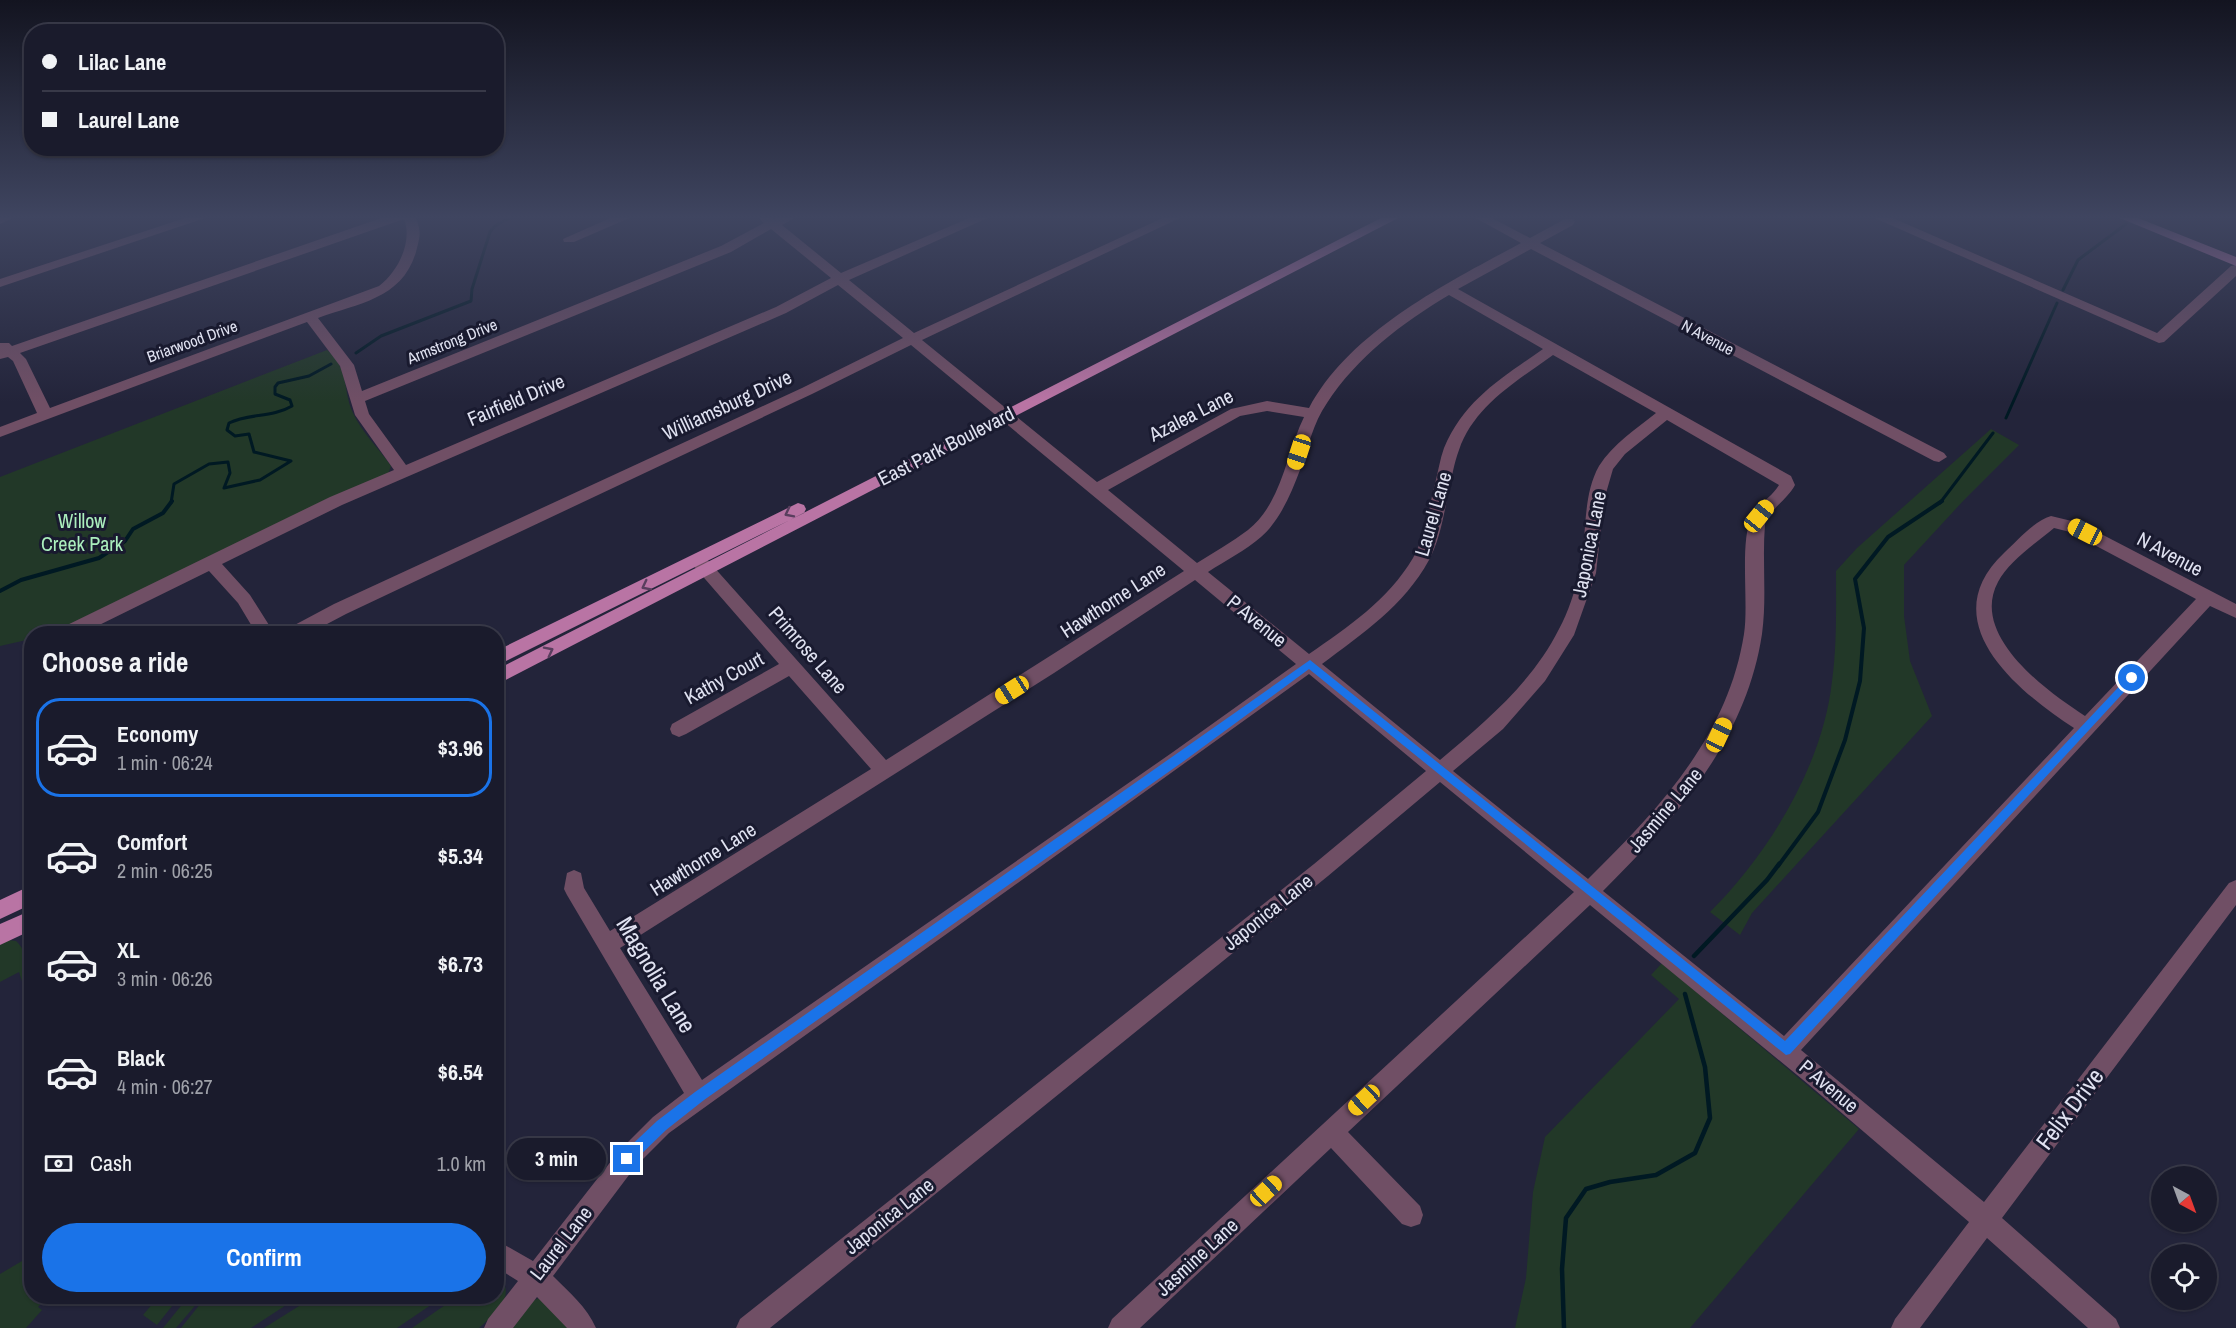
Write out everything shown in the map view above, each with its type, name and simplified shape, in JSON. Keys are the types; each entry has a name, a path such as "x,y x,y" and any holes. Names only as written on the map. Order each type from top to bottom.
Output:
{"main road":[{"name":"East Park Boulevard","path":"504,674 702,565 1255,278"},
{"name":"East Park Boulevard","path":"1000,412 1271,278"},
{"name":"East Park Boulevard","path":"504,655 702,565"},
{"path":"0,910 24,898"},
{"path":"0,935 24,923"}],"street":[{"path":"0,283 15,278"},
{"path":"4,350 217,278"},
{"name":"Briarwood Drive","path":"0,432 378,291 395,282 397,278"},
{"name":"Armstrong Drive","path":"357,399 655,278"},
{"name":"Williamsburg Drive","path":"308,626 1044,278"},
{"name":"Hawthorne Lane","path":"606,945 884,771 1255,533 1269,518 1286,491 1313,414 1332,384 1383,332 1471,278"},
{"name":"N Avenue","path":"1596,278 1939,457"},
{"path":"2019,278 2159,339 2227,278"},
{"name":"P Avenue","path":"839,279 1589,892 1786,1050 1987,1219 2107,1328"},
{"name":"Fairfield Drive","path":"82,626 212,563 288,523 781,310 839,279"},
{"name":"Jasmine Lane","path":"1121,1328 1589,892 1652,830 1685,791 1709,756 1738,693 1751,646 1755,607 1757,524 1764,509 1782,493 1787,485 1779,477 1450,290"},
{"path":"310,317 347,364 362,415 403,472"},
{"name":"Laurel Lane","path":"497,1328 627,1159 661,1125 1180,758 1372,618 1402,587 1422,558 1428,543 1451,450 1463,426 1491,392 1553,348"},
{"path":"4,350 19,359 46,415"},
{"name":"Azalea Lane","path":"1096,490 1236,412 1267,406 1313,414"},
{"name":"Japonica Lane","path":"749,1328 1311,878 1504,716 1539,676 1560,645 1582,593 1591,556 1596,500 1606,468 1620,450 1666,413"},
{"name":"N Avenue","path":"2087,727 2039,694 2012,668 1992,638 1984,609 1984,596 1993,576 2042,528 2051,522 2057,522 2085,532 2236,612"},
{"path":"212,563 244,599 261,626"},
{"name":"Primrose Lane","path":"702,565 884,771"},
{"path":"1786,1050 2208,597"},
{"name":"Kathy Court","path":"679,729 791,666"},
{"name":"Magnolia Lane","path":"574,879 574,889 606,945 699,1096"},
{"name":"Felix Drive","path":"1904,1328 2236,889"},
{"path":"1331,1131 1411,1215"},
{"path":"504,1257 535,1277 568,1308 583,1328"}],"green space":[{"name":"Willow Creek Park","path":"327,350 339,364 356,420 391,466 388,474 120,604 69,626 24,626 24,641 0,646 0,477"},
{"path":"1991,429 2019,445 1904,565 1904,616 1910,661 1932,716 1752,913 1740,935 1710,912 1753,863 1772,835 1790,806 1817,744 1827,713 1834,667 1836,571 1857,548"},
{"path":"7,940 16,941 24,952 24,988 19,972 0,982 0,944"},
{"path":"1662,963 1859,1129 1690,1328 1515,1328 1526,1278 1533,1192 1545,1137 1679,999 1651,975"},
{"path":"24,1260 24,1304 41,1304 38,1307 42,1310 26,1328 0,1328 0,1274"},
{"path":"539,1298 571,1328 510,1328 532,1301"},
{"path":"152,1304 174,1304 157,1325 143,1315"},
{"path":"182,1304 196,1304 176,1328 163,1328"},
{"path":"200,1304 288,1304 251,1328 181,1328"},
{"path":"302,1304 432,1304 397,1328 264,1328"},
{"path":"446,1304 501,1304 479,1328 412,1328"}],"waterway":[{"path":"356,353 381,336 471,301 475,278"},
{"path":"2063,290 2069,278"},
{"path":"2006,418 2057,303"},
{"path":"171,502 174,484 209,464 228,462 230,473 224,488 260,480 291,461 254,452 249,434 235,436 227,430 229,423 277,412 292,406 290,400 275,394 275,387 278,383 309,376 331,364"},
{"path":"1941,502 1993,433"},
{"path":"0,591 21,580 99,558 125,541 133,529 163,513 171,502"},
{"path":"1778,866 1818,812 1845,740 1860,681 1864,628 1855,579 1888,537 1941,502"},
{"path":"1694,956 1767,880 1779,864"},
{"path":"1564,1328 1562,1269 1566,1218 1586,1189 1610,1182 1656,1175 1695,1153 1710,1118 1705,1067 1685,994"}],"route":[{"path":"627,1159 661,1125 699,1096 1310,664 1786,1050 2132,678"}]}
